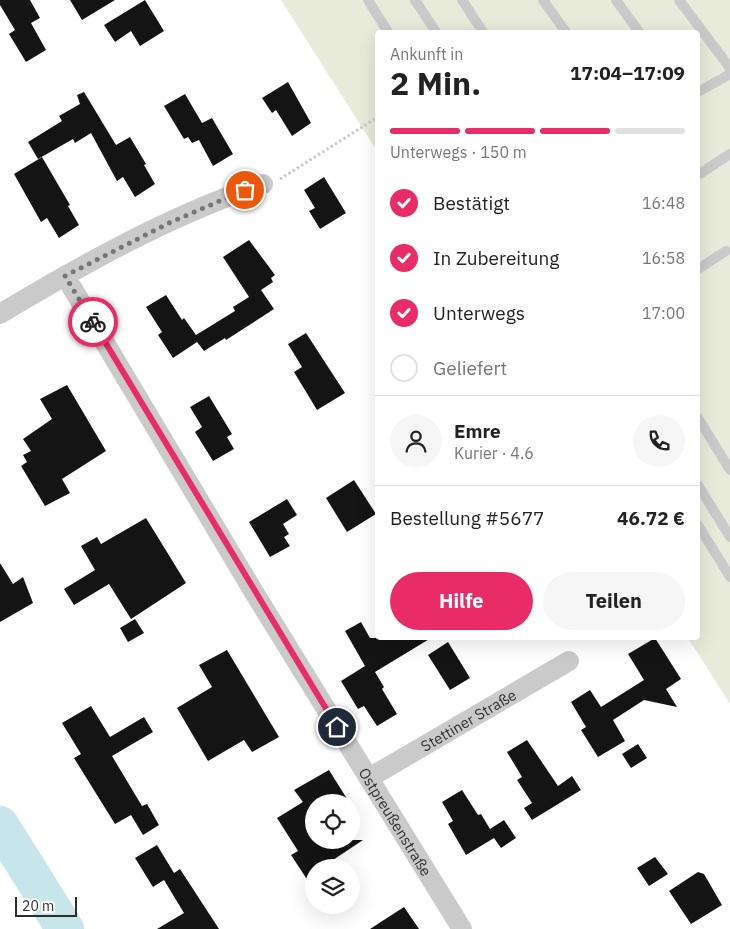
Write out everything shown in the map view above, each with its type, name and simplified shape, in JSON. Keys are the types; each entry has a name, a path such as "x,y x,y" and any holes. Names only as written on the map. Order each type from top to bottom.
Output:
{"street":[{"path":"0,314 65,276 205,206 263,184"},
{"name":"Ostpreußenstraße","path":"65,276 182,473 462,929"},
{"name":"Stettiner Straße","path":"369,778 569,662"}],"lane":[{"path":"368,0 387,30"},
{"path":"415,0 435,30"},
{"path":"462,0 481,30"},
{"path":"543,0 565,30"},
{"path":"616,0 638,30"},
{"path":"679,0 730,68"},
{"path":"700,91 730,74"},
{"path":"700,174 730,154"},
{"path":"700,268 729,252"},
{"path":"700,421 730,470"},
{"path":"700,488 730,536"},
{"path":"700,528 730,576"}],"path":[{"path":"263,184 282,178 375,119"}],"green space":[{"path":"281,0 730,0 730,704 689,640 700,640 700,30 375,30 375,148"}],"building":[{"path":"0,0 30,0 40,18 31,23 46,50 26,62 9,34 15,30 0,5"},
{"path":"70,0 115,0 82,20"},
{"path":"145,0 164,31 140,46 131,31 115,42 104,25"},
{"path":"288,82 311,123 292,136 276,110 272,113 262,98"},
{"path":"84,92 116,145 130,137 146,164 144,165 155,184 135,197 123,177 117,181 91,133 75,143 73,139 38,159 28,142 62,121 59,116 80,104 77,95"},
{"path":"185,94 202,123 212,118 233,154 213,166 199,140 192,143 188,137 184,139 164,106"},
{"path":"42,157 70,205 68,206 79,225 59,238 47,218 41,222 14,174"},
{"path":"324,177 346,213 320,229 309,211 315,208 304,190"},
{"path":"249,240 275,275 271,278 273,282 261,290 274,309 226,340 225,338 204,351 197,342 173,358 158,335 162,332 146,307 166,295 182,320 184,318 196,335 235,311 233,307 249,297 223,257"},
{"path":"306,333 345,393 317,410 294,372 302,367 288,344"},
{"path":"67,385 106,451 62,479 70,493 45,506 21,466 27,462 23,455 31,451 23,439 52,419 40,399"},
{"path":"209,396 232,434 227,437 234,449 213,461 195,432 202,427 190,407"},
{"path":"354,480 375,515 347,532 326,498"},
{"path":"287,499 297,515 283,524 289,534 284,537 290,546 270,557 249,522"},
{"path":"146,518 186,583 131,619 109,584 74,605 64,589 95,570 81,546 97,537 101,544"},
{"path":"0,563 13,584 23,577 33,603 0,622"},
{"path":"135,619 144,633 128,642 120,628"},
{"path":"361,622 370,638 375,638 375,640 428,640 375,672 384,687 382,689 397,714 377,726 364,706 358,709 341,681 365,666 345,631"},
{"path":"652,640 656,640 681,679 666,689 677,707 644,700 613,720 625,741 598,757 581,730 586,727 571,702 590,690 601,707 644,680 628,654"},
{"path":"448,642 470,678 450,690 428,655"},
{"path":"227,650 279,737 252,752 244,740 208,761 177,708 212,687 199,665"},
{"path":"91,706 110,737 144,717 153,732 112,756 142,806 147,804 159,825 143,835 131,815 115,824 74,758 81,754 62,723"},
{"path":"527,740 558,786 572,776 581,790 532,820 524,808 532,803 517,780 522,777 507,752"},
{"path":"638,744 647,758 631,768 622,754"},
{"path":"329,770 344,794 305,794 305,849 350,849 334,859 305,859 305,876 291,855 298,851 277,818 303,802 294,790"},
{"path":"462,790 478,815 481,814 490,829 504,820 516,838 501,848 494,838 466,855 448,824 453,821 442,802"},
{"path":"157,845 174,873 180,869 219,929 157,929 184,913 164,880 153,887 135,858"},
{"path":"655,857 668,874 649,886 637,868"},
{"path":"698,872 704,874 722,905 691,924 669,891"},
{"path":"404,907 419,929 370,929"}],"waterway":[{"path":"0,825 65,929"}],"way so far":[{"path":"93,322 65,276 169,223 227,196 245,190"}],"route":[{"path":"93,322 255,594 337,727"}]}
